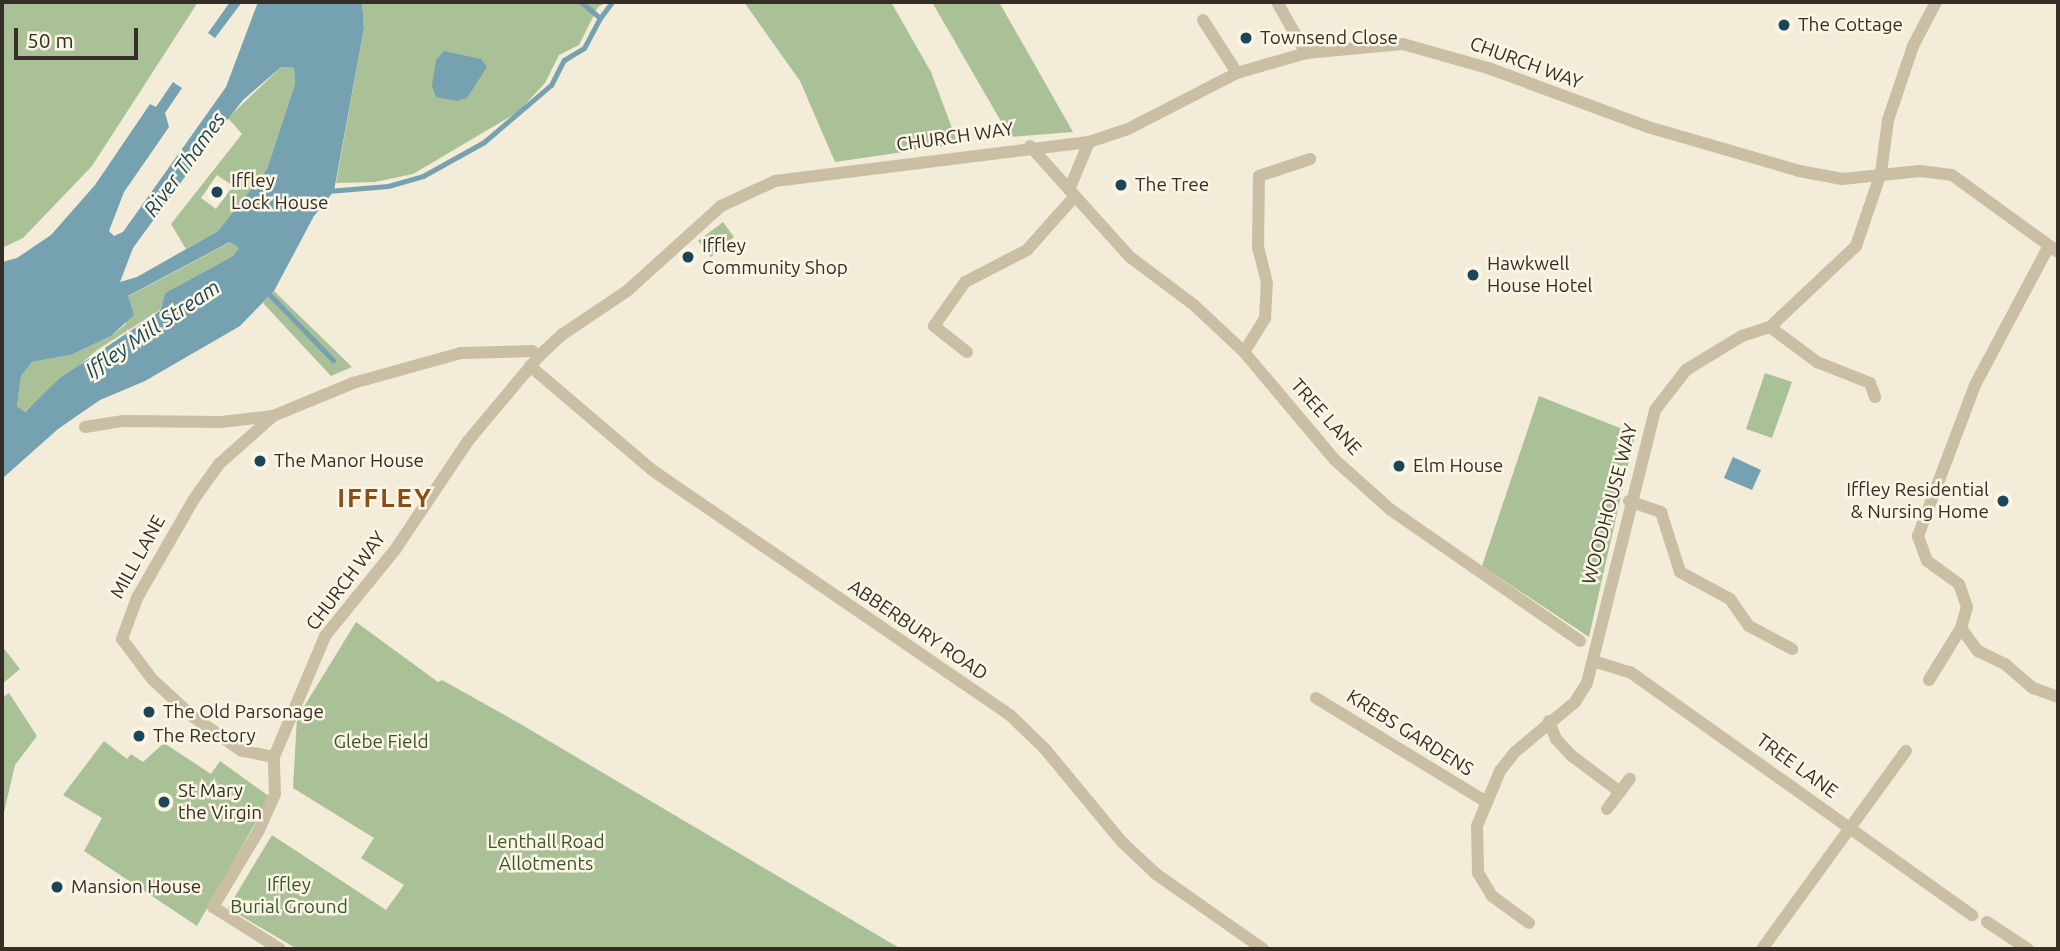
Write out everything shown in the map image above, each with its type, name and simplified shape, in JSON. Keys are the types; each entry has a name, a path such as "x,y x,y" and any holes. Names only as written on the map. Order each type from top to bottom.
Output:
{"street":[{"path":"1277,2 1306,53"},
{"name":"WOODHOUSE WAY","path":"1529,923 1492,896 1478,873 1476,825 1485,801 1515,752 1575,702 1593,661 1645,438 1672,385 1707,354 1770,327 1857,246 1881,173 1888,120 1913,46 1936,2"},
{"path":"1203,20 1237,74"},
{"name":"CHURCH WAY","path":"274,757 325,636 395,550 468,441 534,361 562,334 627,291 721,206 775,181 1030,146 1089,142 1128,129 1237,74 1306,53 1417,45 1648,127 1800,171 1842,179 1881,173 1952,175 2053,249"},
{"path":"967,352 934,326 965,282 1027,250 1072,193 1089,142"},
{"name":"TREE LANE","path":"1030,146 1130,257 1194,305 1244,352 1335,460 1391,510 1580,641"},
{"path":"1244,352 1265,318 1266,283 1258,248 1259,176 1310,159"},
{"path":"1929,680 1961,628 1967,607 1959,584 1927,561 1918,536 1975,385 2053,249"},
{"path":"1770,327 1817,362 1870,383 1875,397"},
{"name":"MILL LANE","path":"85,427 124,421 222,422 273,416 416,362 495,349 532,351 534,361"},
{"name":"ABBERBURY ROAD","path":"534,361 652,470 1011,716 1045,749 1122,842 1156,874 1263,949"},
{"name":"MILL LANE","path":"273,416 219,464 194,499 136,598 122,639 152,679 192,716 242,751 274,757"},
{"path":"1629,501 1661,512 1680,572 1730,599 1749,626 1792,649"},
{"path":"1961,628 1978,651 2005,664 2033,688 2058,697"},
{"name":"TREE LANE","path":"1593,661 1630,672 1972,915"},
{"name":"KREBS GARDENS","path":"1316,698 1485,801"},
{"path":"1549,722 1556,739 1572,756 1620,792"},
{"path":"1762,949 1906,751"},
{"path":"274,757 275,794 259,830 213,907 280,949"},
{"path":"1607,809 1630,779"},
{"path":"1987,922 2028,949"}],"green space":[{"path":"2,2 198,2 92,166 23,238 2,248"},
{"path":"362,2 607,2 598,7 579,45 559,55 545,83 518,112 413,174 375,182 336,183 364,28"},
{"path":"744,2 891,2 931,72 958,144 835,162 800,81"},
{"path":"932,2 999,2 1073,132 1010,137"},
{"path":"281,67 294,68 295,84 267,169 218,231 186,249 171,224 242,134 228,118","holes":["217,175 233,186 216,209 201,198"]},
{"path":"723,222 734,237 711,257 698,241"},
{"path":"231,242 239,248 233,256 165,293 160,310 97,350 24,412 17,406 21,376 32,362 71,355 111,336 126,324 127,297"},
{"path":"274,291 352,367 331,376 263,303"},
{"path":"1765,373 1792,382 1772,438 1746,429"},
{"path":"1539,396 1635,434 1589,637 1482,566"},
{"path":"356,622 438,682 442,680 517,722 901,949 297,949 228,908 272,835 386,910 404,885 361,858 374,838 293,788 297,718"},
{"path":"2,646 20,669 2,684"},
{"path":"9,693 37,736 15,765 2,821 2,698"},
{"path":"104,741 127,759 131,754 143,762 164,743 211,774 220,761 270,797 197,926 84,851 102,818 63,795"}],"water":[{"path":"230,2 242,2 215,38 208,33"},
{"path":"258,2 362,2 364,28 334,191 314,216 274,291 240,326 145,381 100,400 58,429 3,478 2,504 2,262 17,258 51,235 95,185 150,104 156,107 173,82 182,88 165,113 169,127 124,192 109,231 114,236 123,232 226,87","holes":["281,67 294,68 295,84 267,169 218,231 137,277 120,282 133,248 214,137 243,100","230,242 239,248 233,256 165,293 160,311 60,378 25,412 17,406 21,376 32,362 71,355 111,336 134,315 128,296"]},
{"path":"444,51 481,59 487,67 467,98 457,101 436,97 432,86 436,60"},
{"path":"1733,457 1761,470 1752,490 1724,478"}],"waterway":[{"path":"581,2 600,18 612,2"},
{"path":"328,191 388,186 423,176 484,142 551,85 564,60 584,48 600,18"},
{"path":"267,292 333,360"}],"place":[{"name":"The Cottage","path":"1784,25"},
{"name":"Townsend Close","path":"1246,38"},
{"name":"The Tree","path":"1121,185"},
{"name":"Iffley Lock House","path":"217,192"},
{"name":"Iffley Community Shop","path":"688,257"},
{"name":"Hawkwell House Hotel","path":"1473,275"},
{"name":"The Manor House","path":"260,461"},
{"name":"Elm House","path":"1399,466"},
{"name":"Iffley Residential & Nursing Home","path":"2003,501"},
{"name":"The Old Parsonage","path":"149,712"},
{"name":"The Rectory","path":"139,736"},
{"name":"St Mary the Virgin","path":"164,802"},
{"name":"Mansion House","path":"57,887"}],"district":[{"name":"IFFLEY","path":"385,498"}],"water label":[{"name":"River Thames","path":"184,164"},
{"name":"Iffley Mill Stream","path":"152,328"}],"park label":[{"name":"Glebe Field","path":"381,742"},
{"name":"Lenthall Road Allotments","path":"546,853"},
{"name":"Iffley Burial Ground","path":"289,896"}]}
